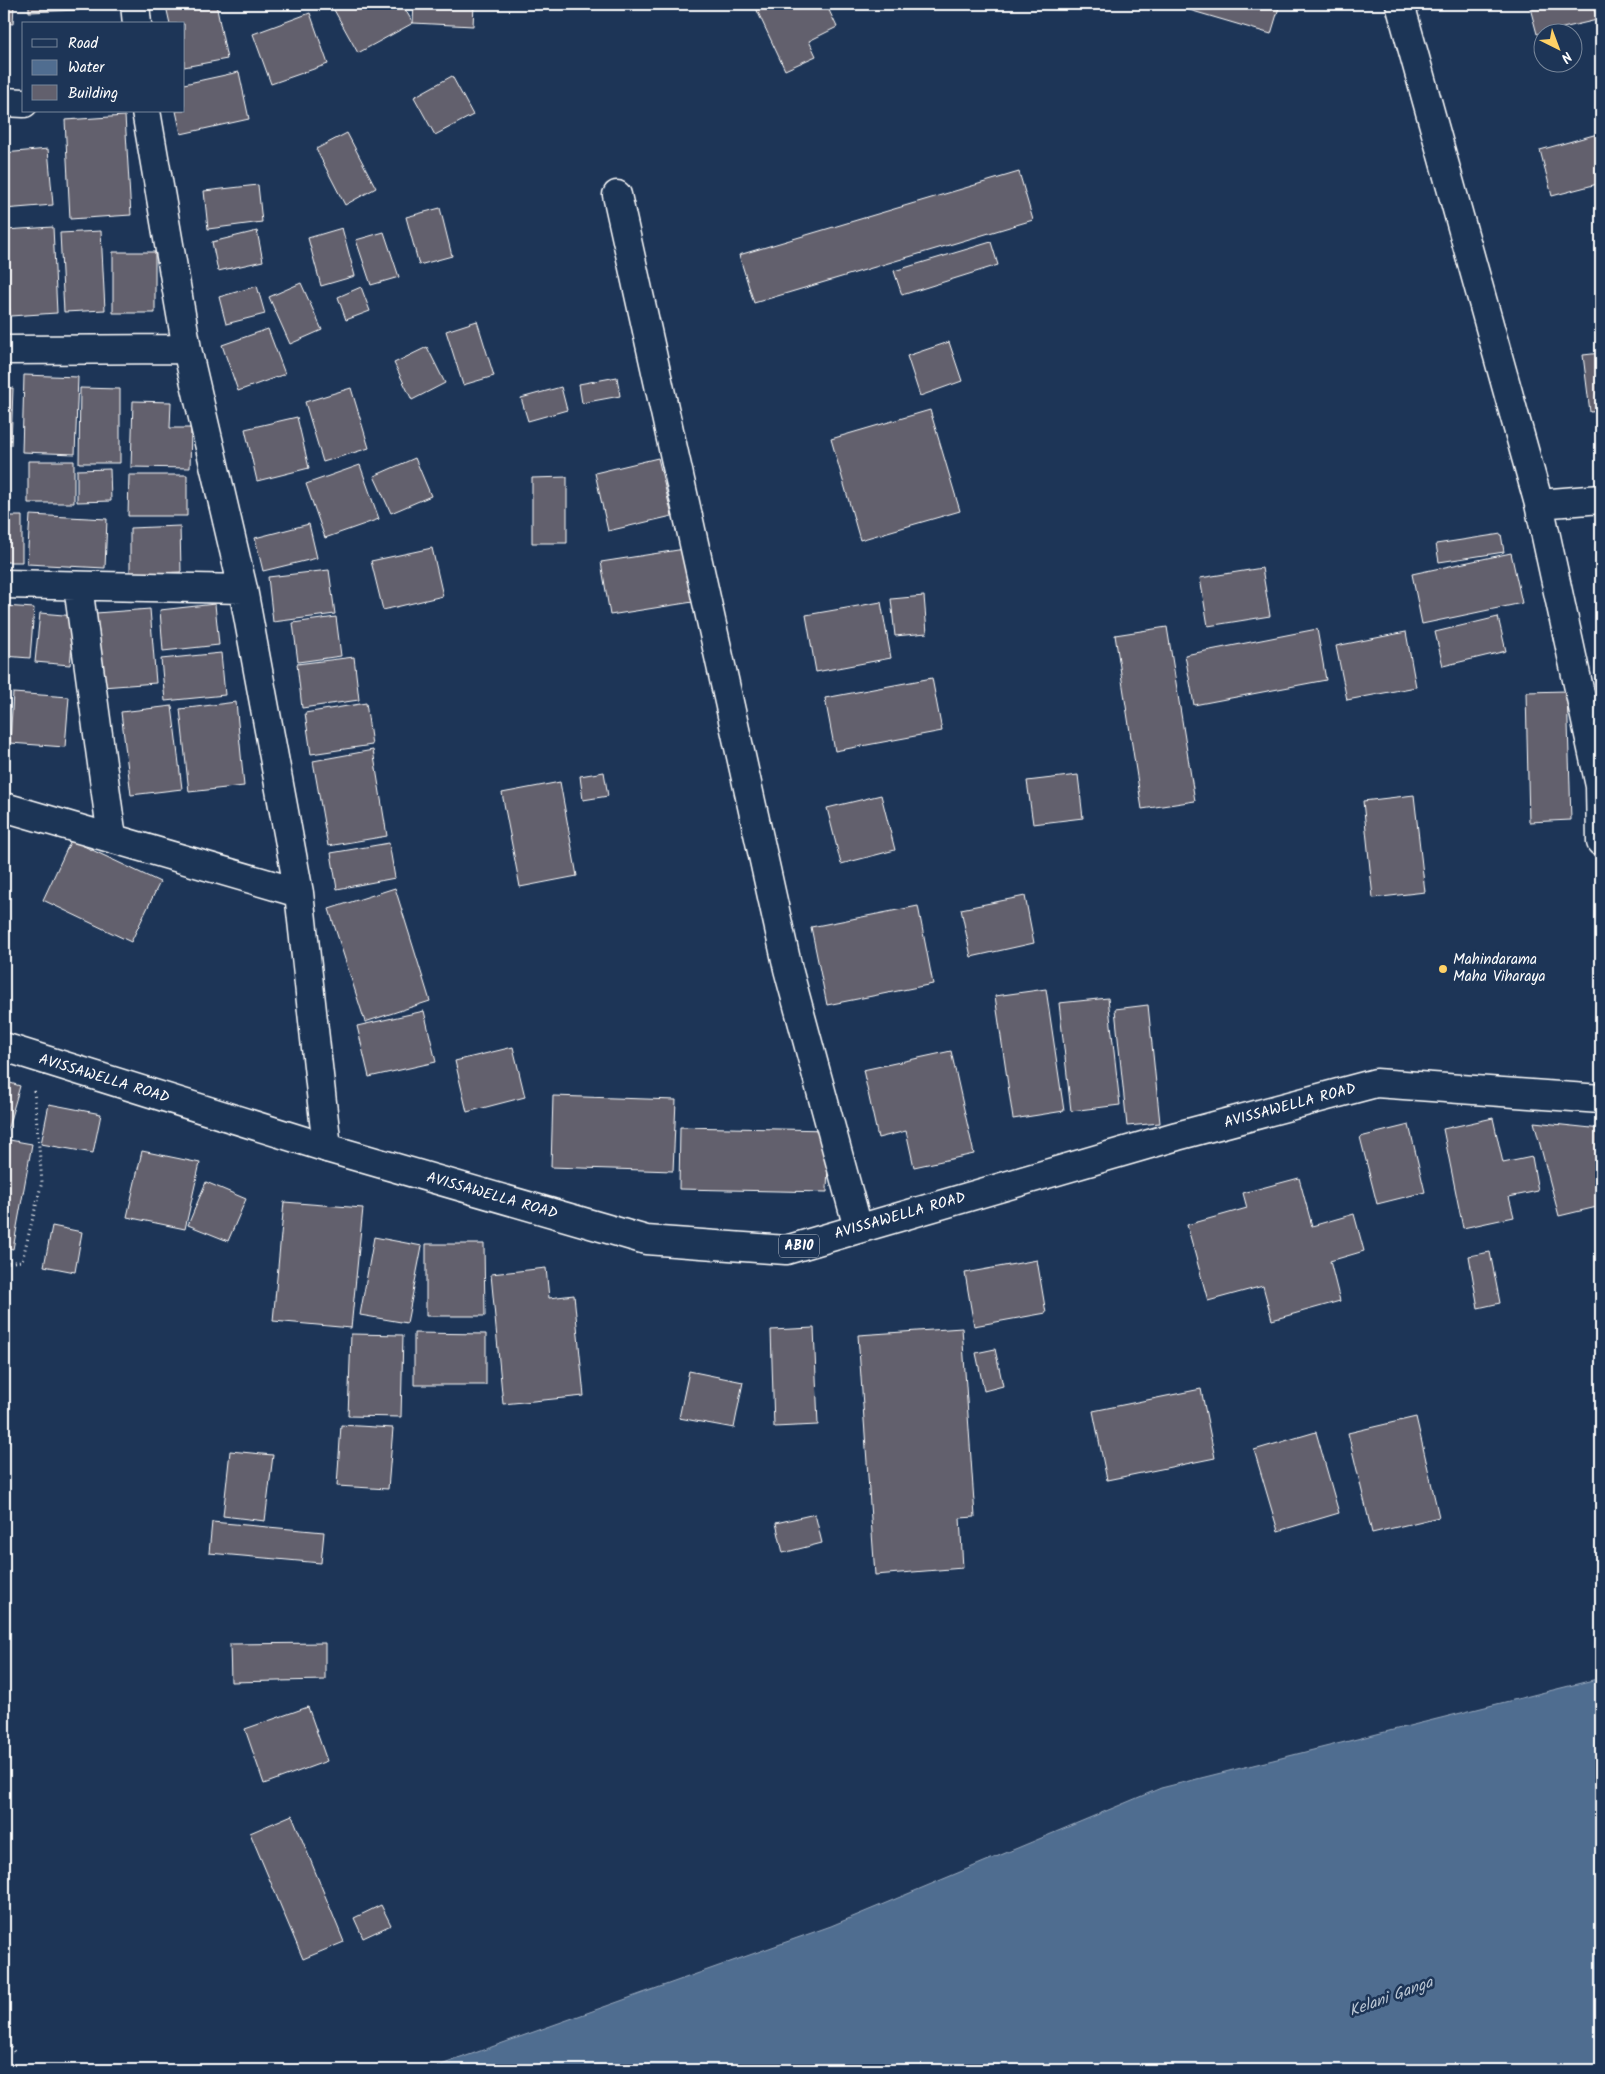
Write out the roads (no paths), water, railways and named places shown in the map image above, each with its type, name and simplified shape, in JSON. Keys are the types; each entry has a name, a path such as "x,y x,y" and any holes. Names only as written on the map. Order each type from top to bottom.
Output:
{"street":[{"path":"135,4 137,22"},
{"path":"1400,4 1539,504 1601,785 1601,842"},
{"path":"4,102 22,102"},
{"path":"146,112 187,349 242,589 299,893 327,1148"},
{"path":"617,195 788,969 858,1228"},
{"path":"4,350 187,349"},
{"path":"1539,504 1601,499"},
{"path":"4,584 242,589"},
{"path":"78,586 112,838"},
{"path":"4,807 299,893"},
{"name":"AVISSAWELLA ROAD","path":"4,1047 327,1148 646,1240 786,1250 1177,1136 1376,1083 1601,1099"}],"water":[{"name":"Kelani Ganga","path":"1601,1678 1601,2070 427,2070 831,1926 1161,1788"}],"place":[{"name":"Mahindarama Maha Viharaya","path":"1443,969"}]}
